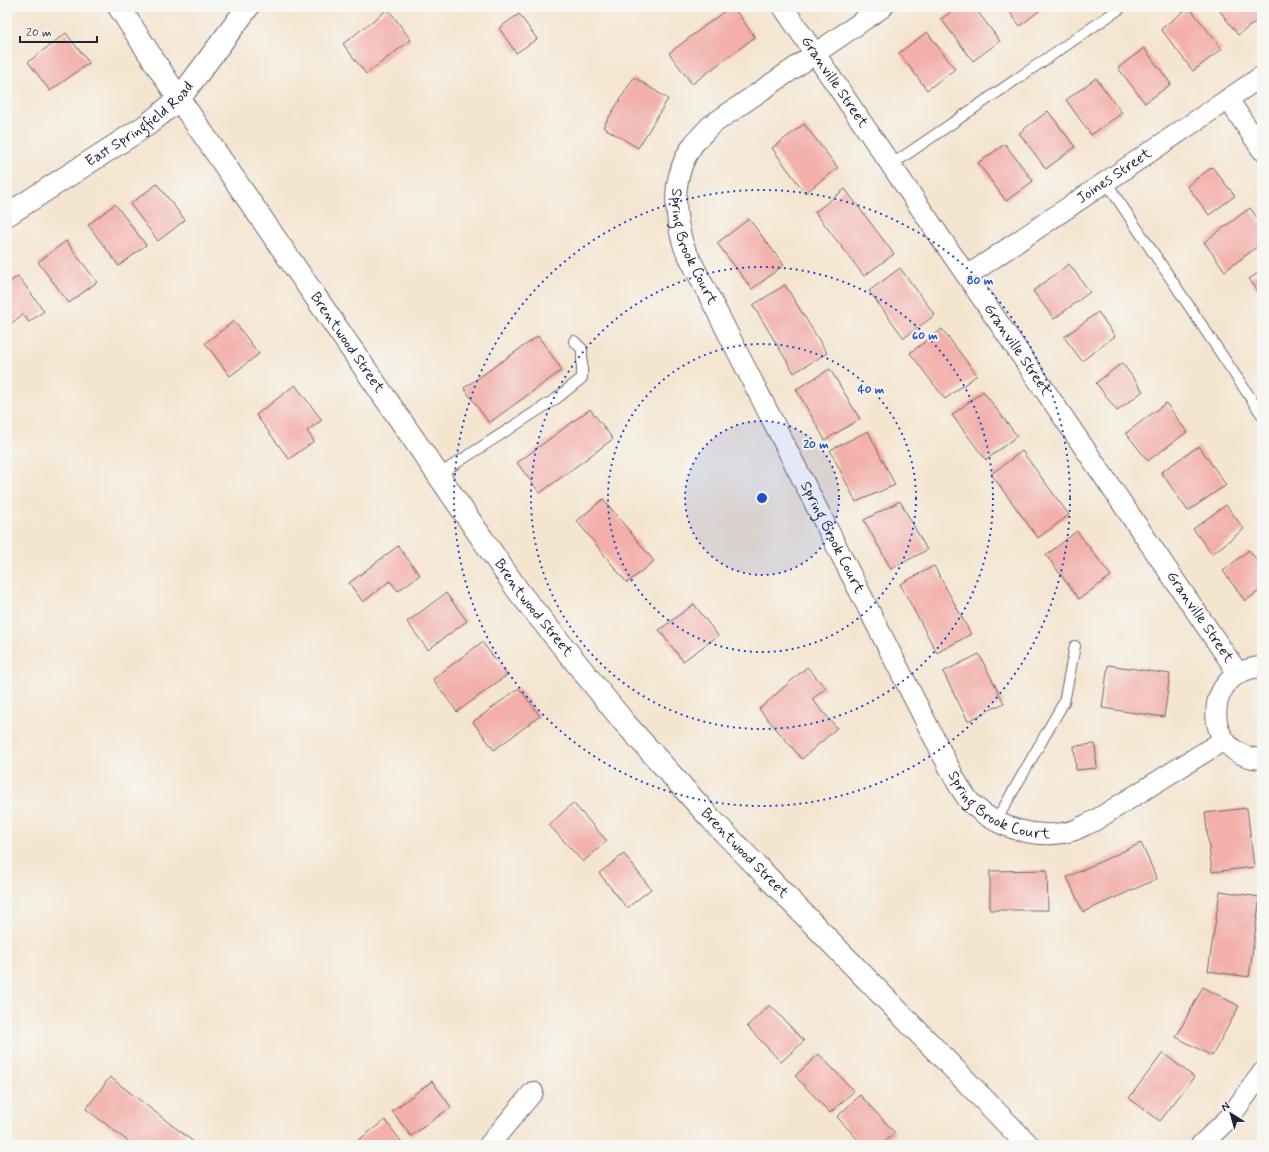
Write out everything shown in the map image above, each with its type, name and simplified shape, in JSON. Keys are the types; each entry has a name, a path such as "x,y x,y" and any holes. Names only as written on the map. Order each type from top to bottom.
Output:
{"main road":[{"name":"Brentwood Street","path":"119,7 179,99 519,592 624,722 712,820 1028,1145"},
{"name":"East Springfield Road","path":"7,215 140,129 179,99 248,7"}],"street":[{"name":"Granville Street","path":"783,7 1238,673"},
{"name":"Spring Brook Court","path":"883,7 710,126 693,145 682,165 676,186 675,206 678,227 688,254 956,782 963,794 973,804 996,821 1023,832 1052,834 1074,830 1094,821 1224,740"},
{"name":"Joines Street","path":"967,276 1262,76"},
{"path":"1228,99 1262,150"},
{"name":"Granville Street","path":"1262,667 1253,667 1238,673 1226,684 1218,698 1215,714 1224,740 1239,754 1253,759 1262,759"},
{"path":"1201,1145 1230,1117 1262,1073"},
{"path":"489,1145 533,1092"}],"lane":[{"path":"891,165 1122,7"},
{"path":"1106,182 1262,415"},
{"path":"438,475 557,398 582,378 582,349 574,341"},
{"path":"996,821 1064,702 1075,646"}],"building":[{"path":"730,7 733,7 755,37 692,84 669,53"},
{"path":"958,7 974,7 1000,41 973,61 941,19"},
{"path":"1006,7 1044,7 1020,26"},
{"path":"1189,7 1222,49 1193,71 1161,29"},
{"path":"1217,7 1262,7 1262,17 1238,35"},
{"path":"388,9 411,40 366,74 343,44"},
{"path":"519,14 537,39 516,53 499,28"},
{"path":"927,32 955,69 927,90 899,53"},
{"path":"66,33 89,63 50,91 28,62"},
{"path":"1144,48 1171,84 1145,103 1118,68"},
{"path":"634,77 668,99 638,148 603,127"},
{"path":"1096,78 1122,113 1091,135 1066,100"},
{"path":"1048,111 1075,147 1046,169 1019,133"},
{"path":"804,124 838,168 805,193 772,148"},
{"path":"1005,144 1033,181 1006,201 978,163"},
{"path":"1212,167 1235,196 1209,215 1187,186"},
{"path":"157,184 185,220 158,241 130,204"},
{"path":"845,189 894,254 864,276 815,212"},
{"path":"115,204 146,245 119,266 88,225"},
{"path":"1250,208 1262,225 1262,243 1225,271 1204,242"},
{"path":"749,219 784,265 752,289 717,243"},
{"path":"66,241 97,282 69,303 38,262"},
{"path":"1069,264 1090,292 1054,319 1033,291"},
{"path":"900,268 935,315 904,338 869,291"},
{"path":"1262,270 1262,296 1249,279"},
{"path":"18,276 44,311 29,322 23,314 8,326 7,284"},
{"path":"785,285 827,353 794,373 753,305"},
{"path":"1098,312 1115,336 1082,361 1064,337"},
{"path":"234,321 259,354 230,376 205,343"},
{"path":"942,329 977,375 945,399 910,353"},
{"path":"538,336 562,370 489,423 464,388"},
{"path":"1122,363 1143,391 1117,411 1096,383"},
{"path":"830,369 860,419 825,440 796,389"},
{"path":"295,385 322,420 307,431 314,441 289,459 256,415"},
{"path":"983,391 1017,436 986,460 952,415"},
{"path":"1166,403 1187,432 1148,461 1126,433"},
{"path":"590,409 613,439 540,493 517,463"},
{"path":"868,431 895,485 856,502 830,450"},
{"path":"1199,446 1226,485 1188,511 1161,472"},
{"path":"1022,451 1069,515 1038,538 991,474"},
{"path":"603,499 654,561 627,583 577,521"},
{"path":"900,501 927,550 891,569 864,520"},
{"path":"1226,505 1244,529 1212,554 1193,529"},
{"path":"1077,531 1111,576 1079,599 1046,555"},
{"path":"398,546 420,575 398,591 390,581 363,602 349,583"},
{"path":"1249,550 1262,567 1262,589 1245,601 1223,571"},
{"path":"934,566 971,634 937,653 900,584"},
{"path":"446,593 467,621 428,650 407,622"},
{"path":"694,604 718,636 683,661 659,630"},
{"path":"482,642 507,675 457,712 433,679"},
{"path":"979,654 1004,703 968,721 943,672"},
{"path":"1108,665 1170,674 1164,717 1102,708"},
{"path":"807,667 826,688 812,699 837,728 802,759 759,709"},
{"path":"519,688 540,716 494,750 473,722"},
{"path":"1095,744 1097,768 1076,770 1074,746"},
{"path":"573,803 607,841 583,862 549,825"},
{"path":"1247,808 1254,867 1212,872 1205,813"},
{"path":"1141,843 1157,879 1083,912 1067,877"},
{"path":"624,854 651,889 627,908 599,873"},
{"path":"1047,870 1048,910 990,910 990,871"},
{"path":"1220,891 1260,897 1249,977 1208,971"},
{"path":"1203,987 1239,1006 1212,1056 1176,1037"},
{"path":"770,1005 804,1041 781,1062 747,1026"},
{"path":"1163,1053 1194,1077 1160,1121 1129,1098"},
{"path":"819,1054 854,1091 830,1113 795,1076"},
{"path":"110,1077 195,1143 193,1145 133,1145 86,1109"},
{"path":"432,1081 451,1107 411,1136 392,1111"},
{"path":"860,1095 895,1133 881,1145 863,1145 837,1117"},
{"path":"385,1120 404,1145 352,1145"}]}
